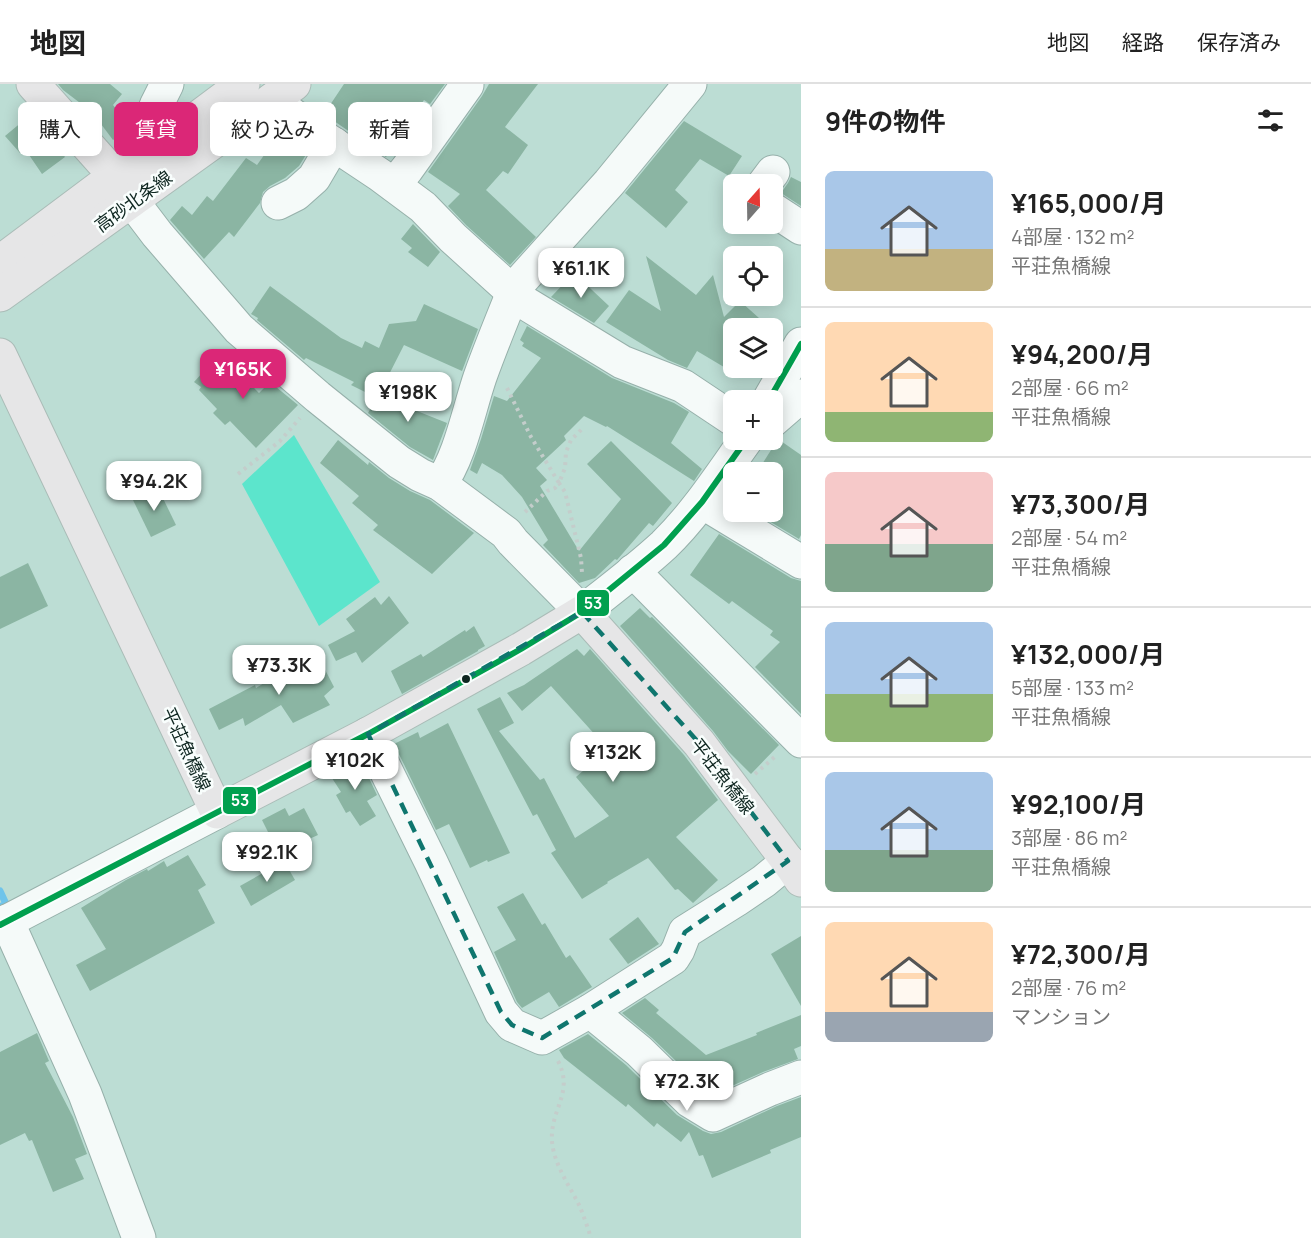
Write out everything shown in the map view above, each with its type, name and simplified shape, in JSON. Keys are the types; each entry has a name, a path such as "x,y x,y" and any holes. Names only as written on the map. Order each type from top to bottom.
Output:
{"main road":[{"path":"33,84 124,189"},
{"name":"高砂北条線","path":"198,118 243,84"},
{"name":"高砂北条線","path":"0,262 283,92"},
{"name":"高砂北条線","path":"0,296 124,189 154,156"},
{"name":"平荘魚橋線","path":"0,355 217,812 368,734 521,649 582,612 699,743 794,871"}],"street":[{"path":"158,102 166,84"},
{"path":"440,484 456,454 481,376 518,284 609,183 690,84"},
{"path":"394,185 467,85"},
{"path":"336,145 423,207 453,238 506,285 512,295 622,362 683,386 723,413"},
{"path":"278,203 296,194 314,178 327,156"},
{"path":"124,189 157,234 239,329 399,462 440,484 506,533 582,612 664,545 702,502 739,450"},
{"path":"783,216 801,228"},
{"path":"775,390 801,344"},
{"path":"783,412 801,396"},
{"path":"702,502 801,562"},
{"path":"633,571 799,739"},
{"path":"368,734 501,1012 512,1025 543,1038 673,958 685,932 764,881 794,871"},
{"path":"139,1238 85,1094 10,920 217,812"},
{"path":"590,1011 639,1051 690,1101 713,1115 801,1077"}],"path":[{"path":"506,380 507,389 531,437 565,492 581,558 582,612"},
{"path":"238,474 280,441 318,397"},
{"path":"506,533 547,490 555,488 559,483 571,440 582,429"},
{"path":"735,792 799,739"},
{"path":"543,1038 560,1063 564,1082 562,1099 552,1131 552,1145 591,1238"}],"highlighted area":[{"path":"582,612 699,743 788,861 685,932 673,958 542,1038 512,1025 501,1012 368,734"}],"green space":[{"path":"294,435 380,582 319,626 242,484"}],"building":[{"path":"58,84 110,84 122,94 113,105 114,139 102,125 102,102 79,102"},
{"path":"344,84 445,84 432,102 424,100 423,102 348,102 348,131 336,122 336,102 332,102"},
{"path":"489,84 538,84 505,127 528,145 508,174 503,171 486,190 536,237 510,265 448,206 460,194 428,172"},
{"path":"684,121 742,156 730,174 726,174 700,159 675,190 688,202 666,228 625,193"},
{"path":"18,125 18,151 5,136"},
{"path":"30,156 64,156 65,157 42,174"},
{"path":"263,156 305,156 299,166 285,178 263,192 260,203 234,237 229,232 204,259 170,220 182,206 192,215 207,196 213,201 246,158 257,165"},
{"path":"791,177 801,182 801,206 783,194"},
{"path":"413,224 440,252 428,267 408,252 412,248 401,239"},
{"path":"646,256 696,295 713,275 724,317 735,306 746,306 759,318 723,318 723,366 697,351 687,368 668,360 606,322 629,290 661,311"},
{"path":"574,273 609,306 594,323 551,297"},
{"path":"270,286 341,338 362,348 365,341 379,348 389,324 416,321 424,304 478,329 462,371 404,345 377,398 351,385 354,382 306,358 304,360 251,314"},
{"path":"527,326 612,378 674,403 689,412 671,443 702,469 694,481 607,426 584,416 564,436 566,440 536,468 547,480 540,486 579,551 621,499 587,464 611,441 672,503 653,526 649,523 617,560 615,559 595,578 579,583 543,545 548,540 522,497 502,475 482,463 477,474 470,470 494,396 507,401 541,358 522,346 524,343 520,340"},
{"path":"216,349 259,393 270,382 298,405 256,448 230,421 225,425 213,413 217,409 199,390 201,387 194,382 205,370 200,364"},
{"path":"384,386 419,407 417,411 447,423 433,460 410,447 368,413"},
{"path":"338,440 368,465 369,462 389,478 430,500 474,533 432,574 373,530 378,525 352,503 359,496 320,463"},
{"path":"783,442 801,455 801,535 799,539 771,522 783,522 783,462 763,462 771,450 783,450"},
{"path":"157,486 176,525 151,537 132,498"},
{"path":"719,534 791,578 801,581 801,714 755,667 780,642 770,635 773,631 732,601 729,604 690,575"},
{"path":"28,563 48,606 0,629 0,577"},
{"path":"389,596 409,623 362,663 356,652 336,661 328,645 355,631 346,619 375,597 381,605"},
{"path":"640,608 650,618 652,617 779,745 751,774 728,751 620,626"},
{"path":"474,626 485,646 402,694 391,671 421,654 423,657"},
{"path":"577,649 584,656 590,649 684,755 718,800 676,837 718,880 693,903 678,889 675,890 648,858 582,899 551,853 556,850 537,814 533,816 477,709 500,697 514,723 499,731 540,780 544,778 575,838 609,816 576,777 608,749 551,686 522,711 507,693 524,685"},
{"path":"318,656 334,687 324,696 330,705 293,723 281,705 245,726 243,718 219,730 209,709 255,685 256,688 290,667 292,670"},
{"path":"448,723 510,853 470,868 449,824 436,830 394,744 418,732 420,738"},
{"path":"360,759 377,795 367,801 376,816 360,826 350,811 346,813 336,795 341,792 330,775"},
{"path":"285,808 289,816 304,808 318,835 274,855 265,839 270,836 262,820"},
{"path":"188,855 206,885 198,890 215,923 90,991 76,965 106,949 81,908 147,869 148,871 164,861 167,867"},
{"path":"284,861 295,880 251,906 240,886"},
{"path":"523,893 542,925 545,923 566,958 570,955 592,987 559,1007 549,992 522,1008 494,952 516,940 497,907"},
{"path":"638,917 659,944 628,964 609,939"},
{"path":"801,936 801,1006 771,954"},
{"path":"645,998 659,1010 656,1013 706,1055 801,1015 801,1046 794,1049 798,1059 714,1094 702,1086 622,1013"},
{"path":"37,1033 49,1061 45,1063 73,1117 87,1154 75,1159 84,1179 53,1192 32,1140 29,1141 25,1133 0,1145 0,1052"},
{"path":"588,1034 626,1065 677,1115 703,1131 711,1134 721,1132 801,1097 801,1137 770,1150 771,1153 712,1178 703,1155 699,1156 689,1132 681,1142 657,1123 654,1127 628,1104 626,1107 564,1058 559,1050"}],"waterway":[{"path":"0,891 6,904 0,907"}],"transit line":[{"name":"53","path":"775,390 801,344"},
{"name":"53","path":"0,925 368,734 521,649 582,612 664,545 702,502 739,450"}]}
